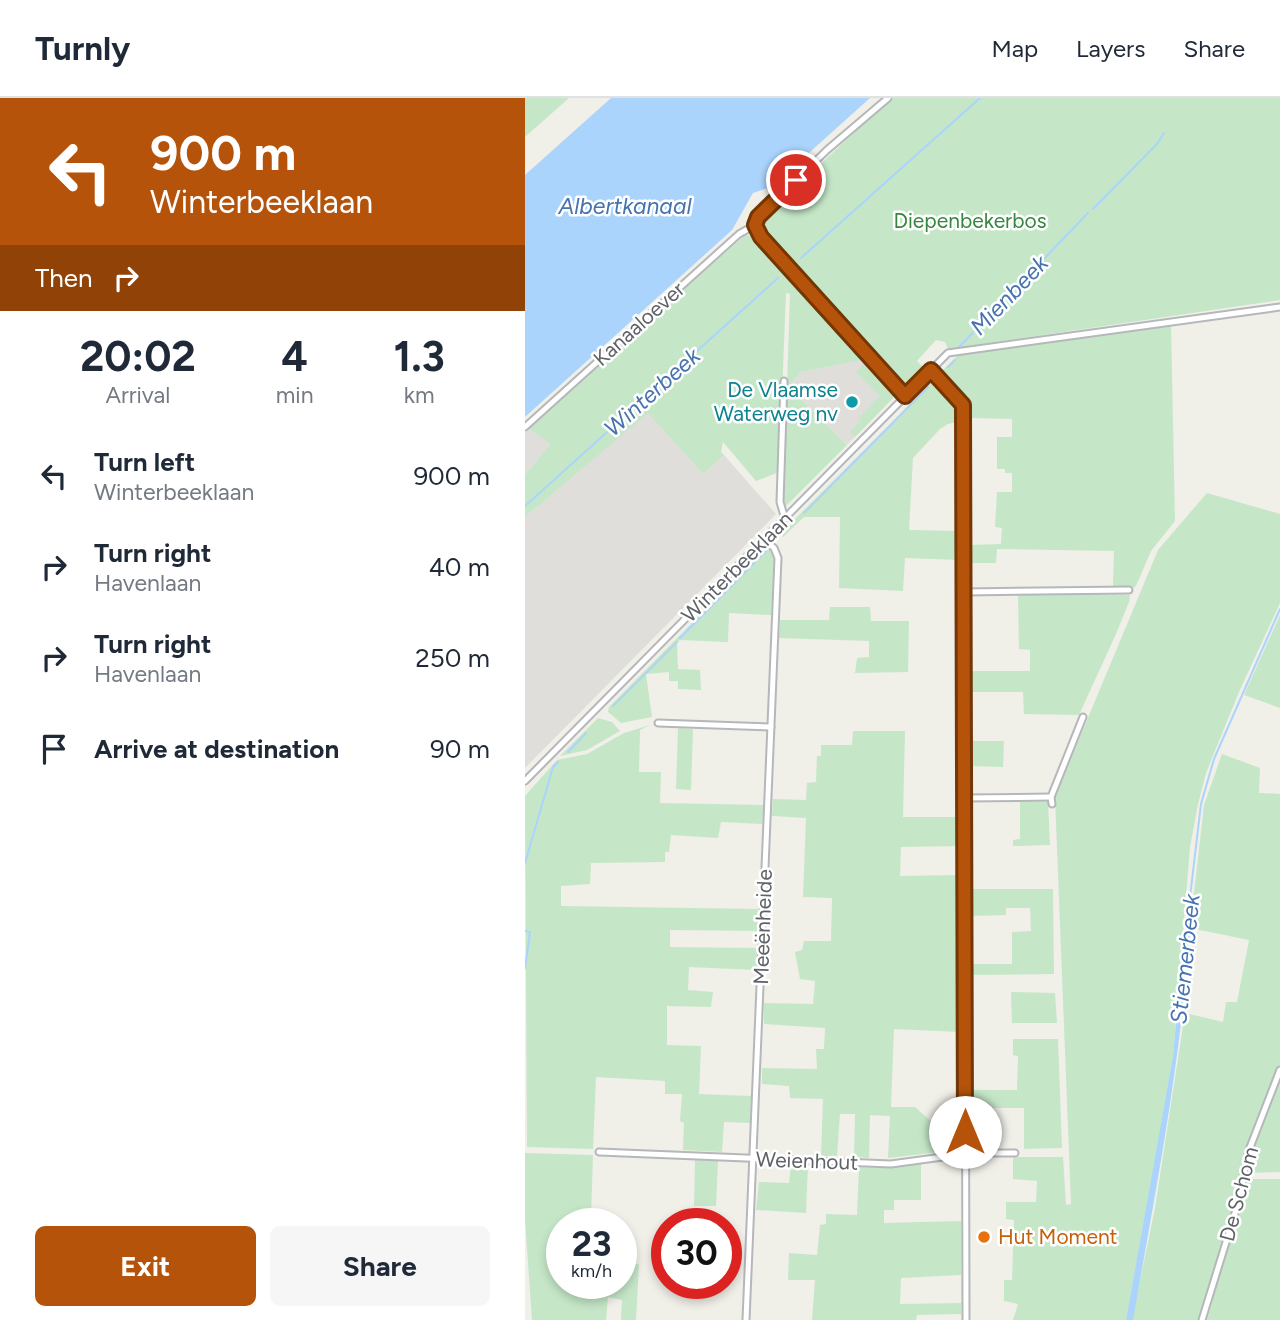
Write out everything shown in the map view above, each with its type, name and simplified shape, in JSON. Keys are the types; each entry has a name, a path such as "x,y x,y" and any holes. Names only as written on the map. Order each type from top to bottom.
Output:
{"street":[{"name":"Kanaaloever","path":"525,427 739,234 755,225 758,217 827,150 888,98"},
{"path":"755,225 761,237 905,396"},
{"name":"Winterbeeklaan","path":"525,781 948,353 1280,307"},
{"path":"931,370 960,399 964,411 965,1320"},
{"path":"783,381 780,502 785,519"},
{"name":"Meeënheide","path":"746,1320 778,558 774,548 765,540"},
{"path":"964,592 1129,590"},
{"path":"965,798 1052,800 1083,717"},
{"path":"658,723 771,727"},
{"name":"De Schom","path":"1202,1320 1239,1200 1249,1150 1280,1070"},
{"name":"Weienhout","path":"599,1152 891,1164 965,1154 1015,1153"}],"shaded area":[{"path":"864,356 895,390 893,398 847,445 788,386 801,372 858,361"},
{"path":"648,412 703,474 724,455 776,514 525,768 525,517"},
{"path":"528,428 552,444 525,475 525,431"}],"green space":[{"path":"525,98 569,98 525,137"},
{"name":"Diepenbekerbos","path":"891,98 1280,98 1280,300 948,349 945,342 936,340 917,361 923,367 901,386 760,227 764,217"},
{"path":"745,235 753,236 761,244 864,356 858,361 801,372 788,386 847,445 783,509 790,294 786,293 779,472 756,481 723,442 721,452 724,455 703,474 648,413 525,517 525,475 551,444 528,428"},
{"path":"1171,325 1175,521 1151,551 1136,586 1113,587 1114,551 997,549 996,563 970,563 970,545 1001,544 1002,528 995,527 997,492 1012,492 1012,473 997,469 997,437 1012,437 1012,419 969,418 965,400 944,379 942,371 959,354"},
{"path":"868,360 895,390 893,398 855,437 850,432 880,396 856,372"},
{"path":"933,381 960,404 960,421 940,429 913,458 909,530 959,531 960,560 905,558 903,591 839,588 840,517 804,517 783,537 782,532"},
{"path":"1207,493 1280,514 1280,603 1239,692 1206,773 1198,804 1190,847 1173,1058 1126,1320 1013,1320 1018,1304 1004,1301 1004,1280 1012,1280 1014,1220 1006,1219 1006,1202 1036,1202 1037,1181 1013,1179 1013,1157 1063,1157 1066,1205 1071,1204 1055,797 1158,550"},
{"path":"765,549 770,549 775,555 771,615 729,613 728,642 680,640 677,643 678,669 700,670 701,690 678,689 678,681 669,681 669,672 646,674 652,717 621,723 608,712 609,707"},
{"path":"1018,594 1130,595 1116,634 1079,715 1024,714 1023,692 970,692 969,671 1030,671 1030,650 1019,649"},
{"path":"830,607 870,607 871,621 909,621 908,672 855,673 857,658 869,657 869,641 779,638 780,620 829,620"},
{"path":"1280,615 1280,708 1244,695"},
{"path":"598,718 612,722 620,731 587,750 560,756"},
{"path":"650,725 640,730 639,772 661,772 660,803 764,805 762,824 721,822 718,838 671,835 669,852 665,852 665,862 591,863 590,884 561,886 561,906 758,909 758,931 670,930 670,947 757,948 756,970 689,967 688,990 713,992 711,1007 667,1006 667,1045 701,1046 699,1094 751,1096 750,1123 724,1122 722,1152 683,1150 684,1123 680,1121 682,1094 665,1094 665,1081 596,1077 593,1149 527,1147 525,796 557,760 587,754 624,733"},
{"path":"678,728 693,729 691,790 676,789"},
{"path":"853,731 905,731 903,817 961,817 960,846 901,847 900,876 960,875 960,1032 894,1029 891,1107 915,1107 935,1125 960,1124 960,1147 957,1150 888,1158 890,1116 870,1115 869,1158 854,1157 855,1114 840,1114 837,1156 821,1156 823,1099 790,1098 789,1086 762,1084 762,1068 817,1069 816,1049 824,1049 825,1028 764,1024 764,1003 813,1004 815,981 800,979 795,952 802,950 804,941 831,941 832,898 803,897 806,818 772,816 773,799 806,800 807,783 816,782 817,756 821,756 821,745 852,745"},
{"path":"969,741 1004,741 1003,767 970,766"},
{"path":"1222,754 1260,768 1259,793 1280,794 1280,1172 1250,1173 1251,1164 1244,1164 1236,1201 1199,1320 1132,1320 1155,1208 1185,1013 1223,1022 1226,1002 1237,1002 1249,940 1190,928 1204,805"},
{"path":"1048,801 1050,845 1013,846 1013,840 1020,839 1020,802"},
{"path":"969,889 1053,889 1054,974 969,975 969,964 1012,964 1012,932 1031,931 1030,908 1006,908 1006,915 968,916"},
{"path":"1011,992 1055,993 1057,1023 1012,1023"},
{"path":"1013,1039 1058,1039 1062,1148 1024,1149 1024,1108 970,1108 971,1090 1017,1090 1018,1056 1013,1055"},
{"path":"525,1153 593,1155 591,1208 546,1208 546,1299 608,1299 606,1320 532,1320 525,1220"},
{"path":"695,1160 718,1161 716,1206 694,1206"},
{"path":"921,1164 921,1200 894,1200 894,1210 884,1210 884,1223 961,1221 961,1275 901,1278 900,1304 961,1303 961,1314 917,1315 916,1320 812,1320 815,1280 788,1280 789,1253 817,1255 820,1225 826,1224 826,1214 857,1215 859,1167 886,1168"},
{"path":"791,1165 808,1165 806,1213 756,1210 759,1182 789,1183"},
{"path":"1248,1179 1280,1179 1280,1320 1207,1320"},
{"path":"639,1264 636,1320 621,1320 622,1300 617,1299 637,1299"}],"water":[{"name":"Albertkanaal","path":"611,98 870,98 771,187 753,193 732,230 525,417 525,175"},
{"path":"1186,913 1191,913 1175,1066 1133,1320 1126,1320 1173,1056"}],"waterway":[{"name":"Winterbeek","path":"801,258 980,98"},
{"name":"Mienbeek","path":"1093,209 1157,144 1164,133"},
{"name":"Mienbeek","path":"959,347 1088,213"},
{"name":"Winterbeek","path":"525,506 778,278"},
{"name":"Mienbeek","path":"948,367 955,360"},
{"name":"Mienbeek","path":"804,513 928,387"},
{"name":"Mienbeek","path":"680,638 766,551"},
{"name":"Stiemerbeek","path":"1188,914 1201,804 1214,759 1280,609"},
{"name":"Mienbeek","path":"613,706 677,642"},
{"name":"Mienbeek","path":"568,752 586,733"},
{"name":"Mienbeek","path":"525,863 553,767 558,762"},
{"name":"Mienbeek","path":"525,931 530,932 525,968"}],"place":[{"name":"De Vlaamse Waterweg nv","path":"852,402"},
{"name":"Hut Moment","path":"984,1237"}],"route":[{"path":"796,180 758,217 755,225 761,237 905,396 931,370 963,405 965,1132"}]}
